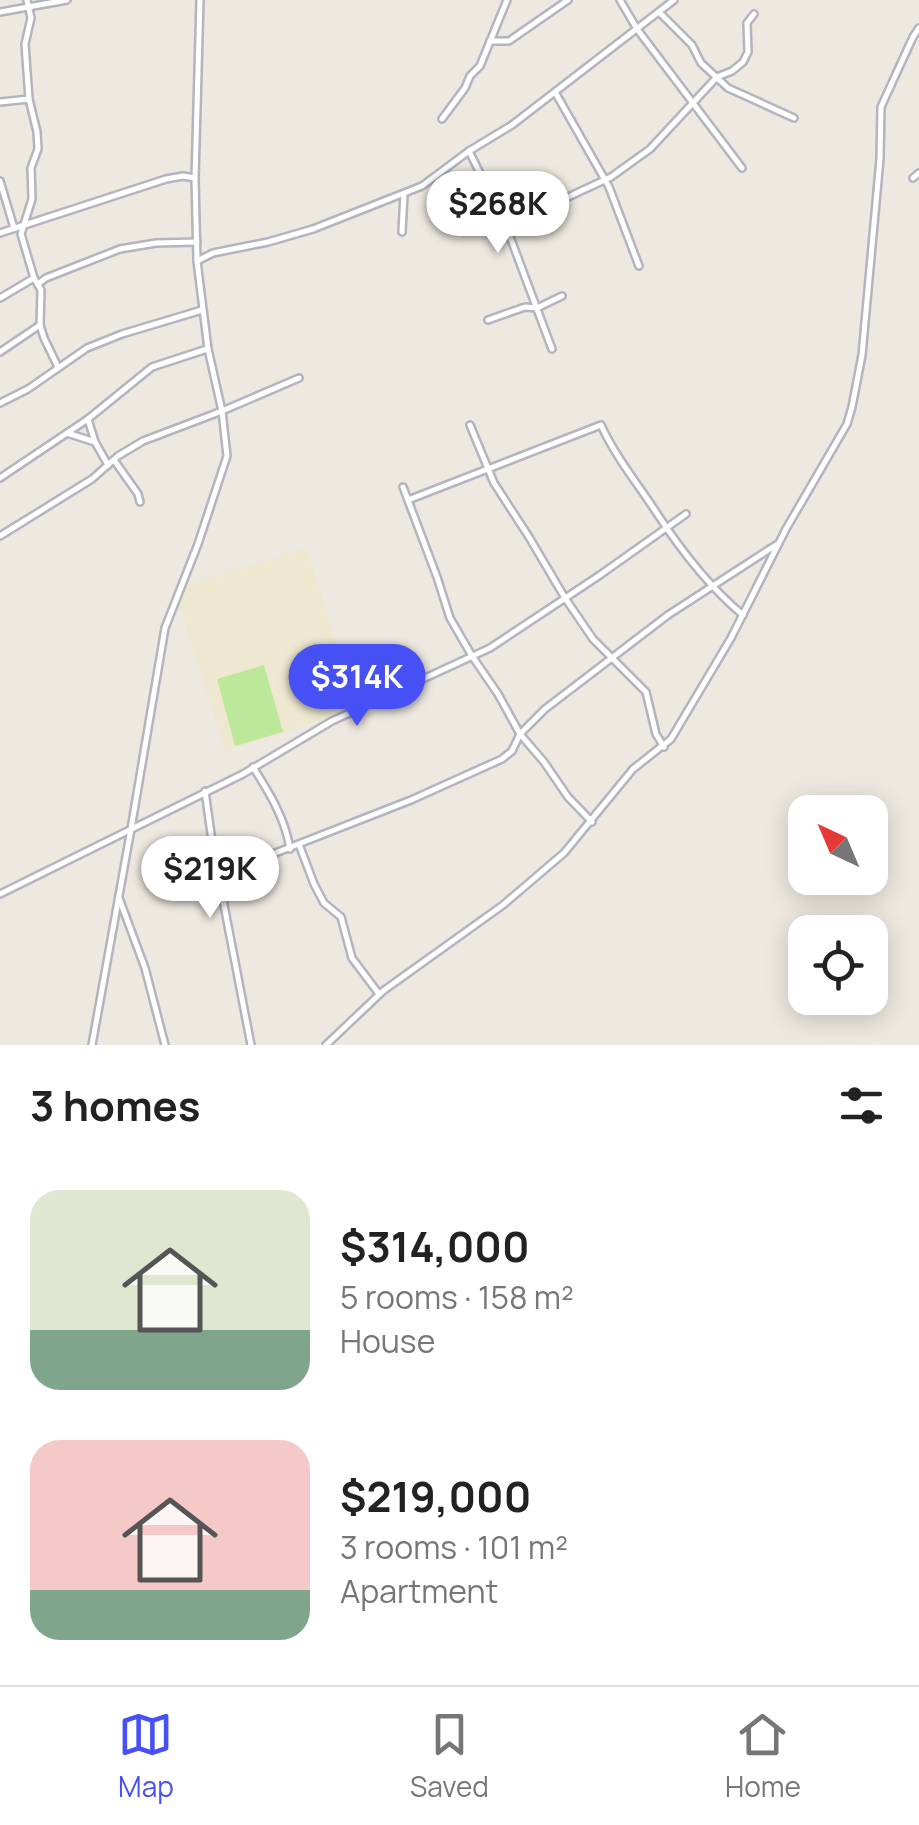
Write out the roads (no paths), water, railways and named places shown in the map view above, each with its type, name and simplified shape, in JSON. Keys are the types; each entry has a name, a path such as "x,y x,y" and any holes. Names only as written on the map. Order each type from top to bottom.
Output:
{"street":[{"path":"0,12 28,4 68,0"},
{"path":"92,1045 164,628 198,544 227,456 197,261 200,0"},
{"path":"442,119 480,66 508,0"},
{"path":"490,41 508,41 568,0"},
{"path":"620,0 637,29 742,168"},
{"path":"197,261 213,252 314,230 422,186 512,125 674,0"},
{"path":"28,4 29,98 38,150 31,168 32,199 21,234 41,299 40,325 58,367"},
{"path":"659,12 692,46 701,63 728,88 794,118"},
{"path":"506,226 611,177 650,149 717,77 744,62 748,23 754,14"},
{"path":"326,1045 380,994 503,906 564,854 633,769 664,746 681,722 847,424 862,355 882,106 919,28"},
{"path":"555,92 610,187 639,266"},
{"path":"0,102 29,98"},
{"path":"469,151 506,226 552,349"},
{"path":"0,234 166,179 195,178"},
{"path":"0,181 14,228"},
{"path":"402,232 404,194"},
{"path":"0,298 120,249 197,242"},
{"path":"488,320 525,307 537,308 562,296"},
{"path":"0,403 28,390 87,348 202,310"},
{"path":"0,352 40,325"},
{"path":"0,478 88,418 152,367 208,349"},
{"path":"0,536 92,479 142,442 299,378"},
{"path":"88,418 95,442 138,494 140,502"},
{"path":"470,425 494,483 565,598 593,639 646,692 656,734 664,746"},
{"path":"408,500 600,425 665,529 723,598 743,615"},
{"path":"67,433 95,442"},
{"path":"404,487 450,618 520,734 592,822"},
{"path":"0,894 254,767 332,721 490,648 686,514"},
{"path":"218,875 300,845 502,759 545,709 668,615 779,543"},
{"path":"254,767 282,818 290,849"},
{"path":"206,791 250,1045"},
{"path":"300,845 324,904 341,916 352,958 380,994"},
{"path":"118,895 165,1045"}]}
